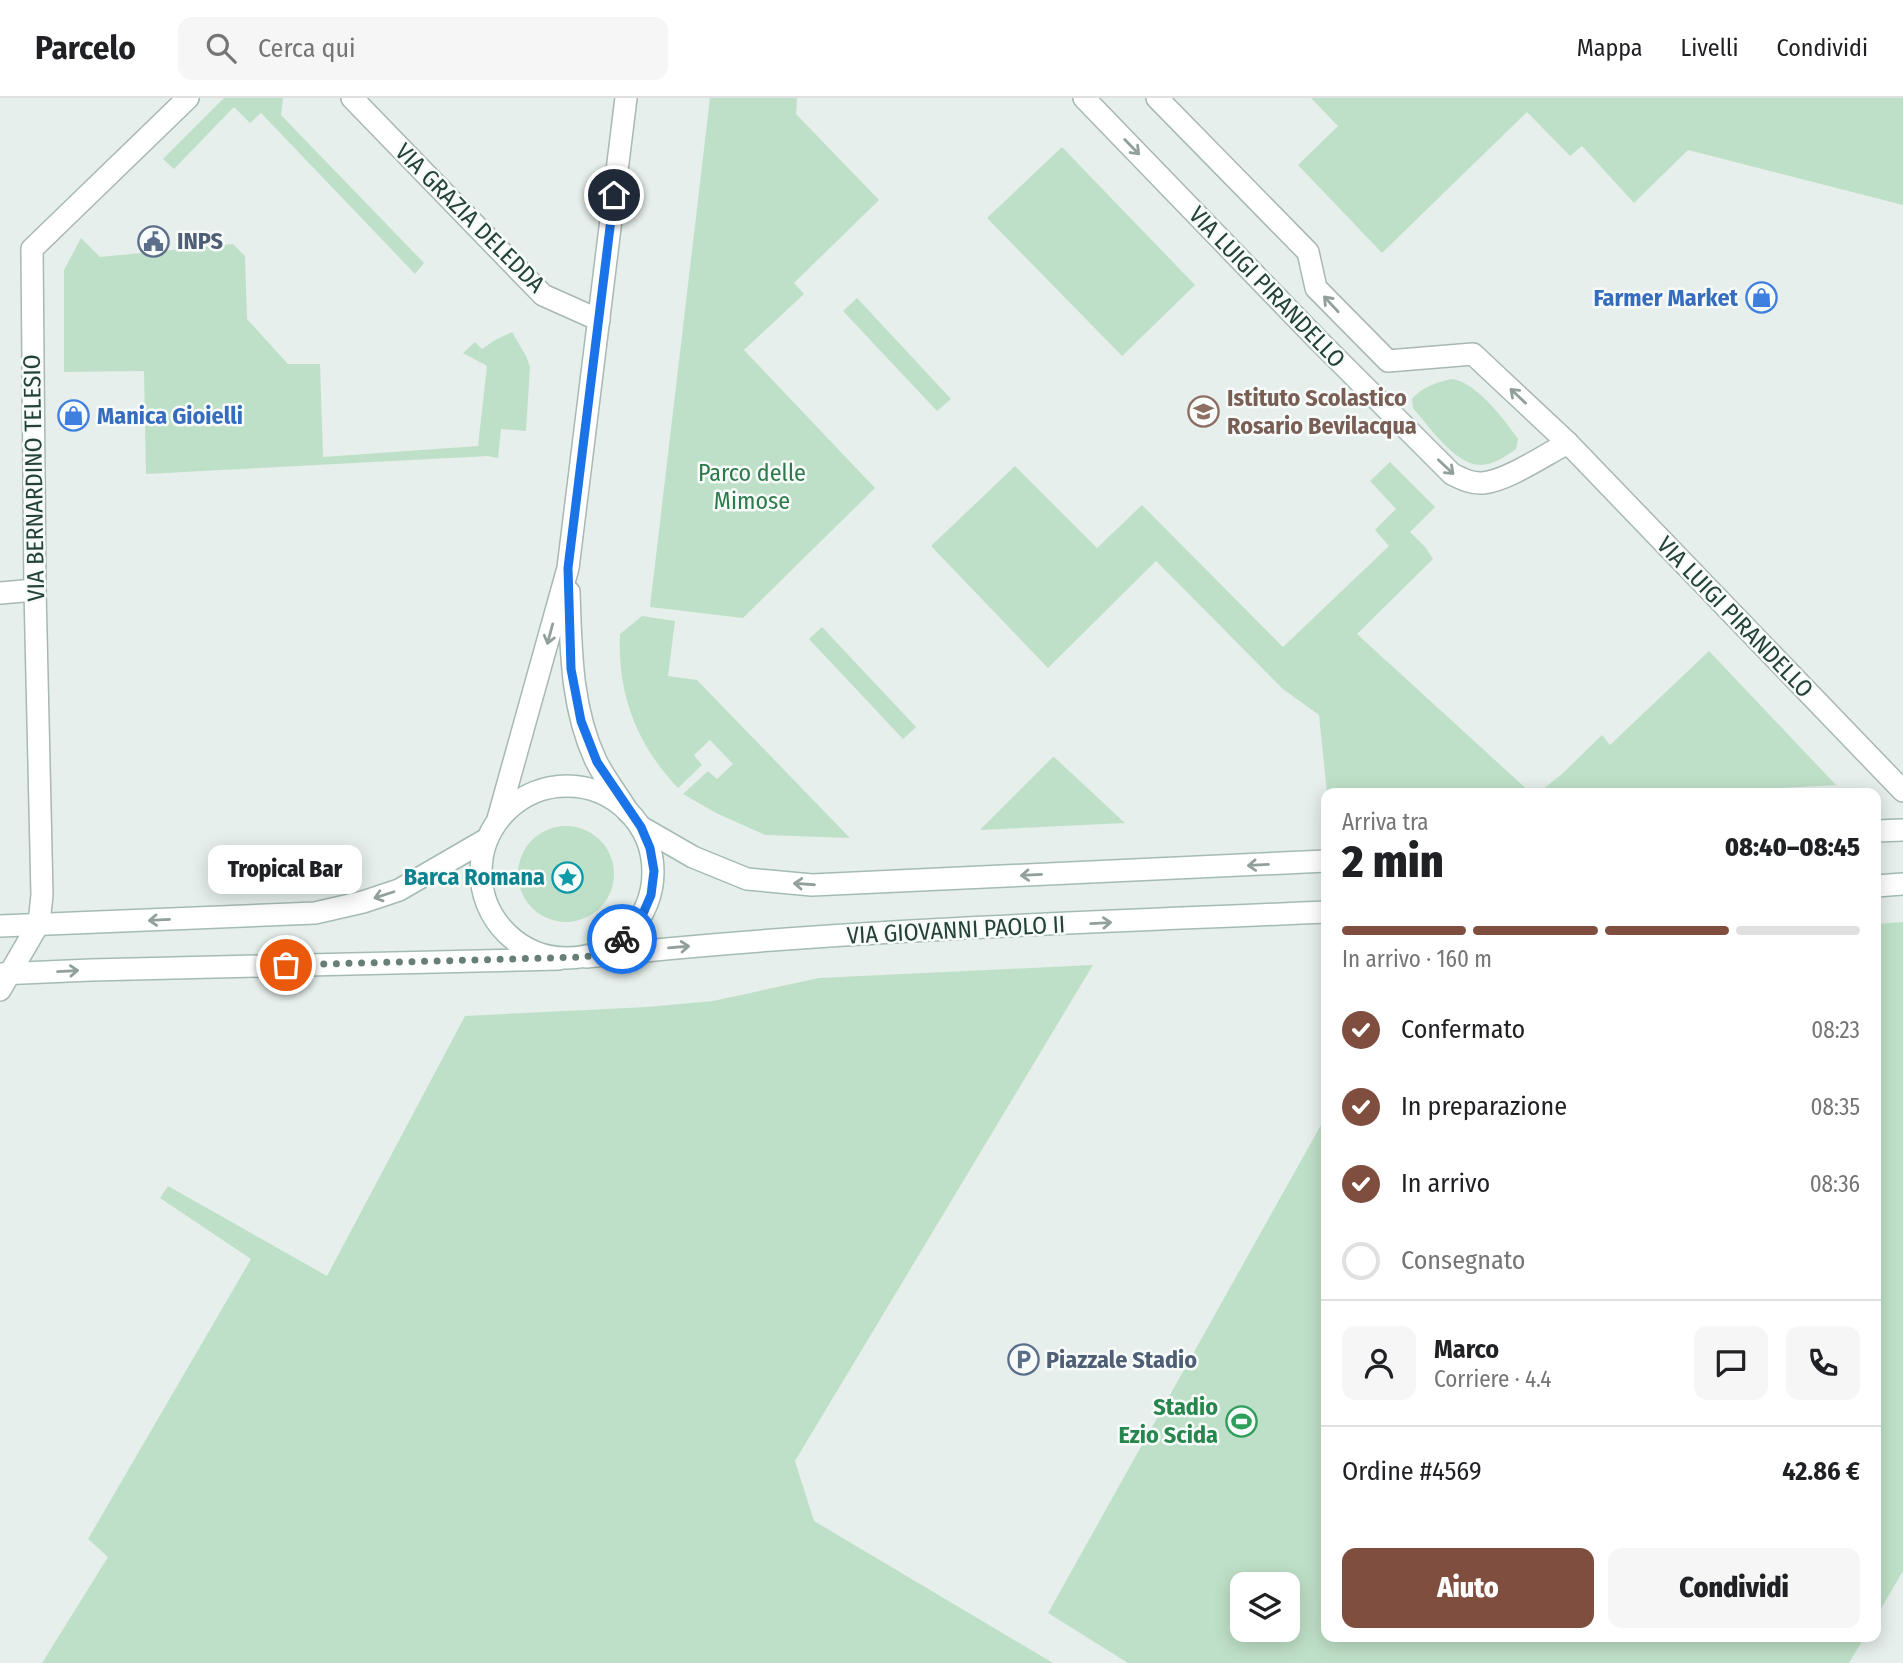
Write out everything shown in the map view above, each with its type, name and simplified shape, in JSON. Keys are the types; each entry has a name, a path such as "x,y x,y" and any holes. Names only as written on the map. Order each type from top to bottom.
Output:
{"street":[{"name":"VIA BERNARDINO TELESIO","path":"39,923 42,895 35,590 32,249 188,98"},
{"name":"VIA GRAZIA DELEDDA","path":"352,98 543,295 599,320"},
{"path":"498,819 568,568 626,98"},
{"name":"VIA LUIGI PIRANDELLO","path":"1084,98 1452,474 1465,481 1482,483 1503,477 1567,443"},
{"name":"VIA LUIGI PIRANDELLO","path":"1157,98 1308,252 1316,288 1388,361 1473,354 1567,443 1903,791"},
{"path":"3,979 91,970 559,959 586,957 608,948 628,935 642,916 651,895 654,871 650,848 635,819 597,762 581,721 571,669 568,568"},
{"path":"0,593 35,590"},
{"path":"559,959 536,954 516,943 499,927 486,907 480,884 480,861 486,839 498,819 513,804 537,791 562,786 595,790 611,798 635,819"},
{"name":"VIA GIOVANNI PAOLO II","path":"635,819 693,857 747,879 812,886 1321,861"},
{"path":"1881,831 1903,830"},
{"path":"0,926 315,913 399,890 486,839"},
{"path":"1881,886 1903,884"},
{"name":"VIA GIOVANNI PAOLO II","path":"586,957 816,936 1321,912"},
{"path":"3,979 39,923"}],"green space":[{"path":"224,98 283,98 281,115 424,263 415,274 261,113 250,123 234,107 174,169 163,159"},
{"name":"Parco delle Mimose","path":"710,98 797,98 796,114 879,200 794,283 804,294 744,350 875,488 743,618 650,607"},
{"path":"1311,98 1903,98 1903,205 1688,150 1634,203 1582,146 1570,156 1527,112 1382,253 1298,165 1338,126"},
{"path":"1062,147 1195,285 1122,356 987,218"},
{"path":"81,238 100,257 233,244 245,256 247,319 288,364 320,364 323,457 478,446 487,366 463,353 475,342 482,349 512,332 530,367 526,431 501,429 498,458 488,456 146,474 144,371 64,372 64,270"},
{"path":"857,298 951,399 937,411 843,311"},
{"path":"1452,379 1470,387 1489,403 1518,439 1516,449 1490,463 1472,464 1452,452 1435,434 1413,408 1412,399 1430,386"},
{"path":"1390,462 1435,507 1410,532 1433,559 1357,634 1526,788 1326,788 1319,715 1283,689 1156,561 1048,668 931,546 1015,466 1097,548 1142,505 1283,647 1389,546 1375,530 1396,509 1370,481"},
{"path":"642,616 675,621 668,676 697,680 850,838 765,835 716,813 683,794 708,771 717,779 733,764 710,740 694,755 702,765 678,788 651,754 632,717 620,656 620,634"},
{"path":"822,627 916,727 903,739 809,639"},
{"path":"1709,651 1836,785 1780,788 1544,788 1602,735 1610,745"},
{"path":"1053,757 1125,823 980,830"},
{"path":"566,826 584,830 600,840 610,856 614,874 610,892 600,908 584,918 566,922 548,918 532,908 522,892 518,874 522,856 532,840 548,830"},
{"path":"1903,922 1903,1571 1881,1608 1881,924"},
{"path":"1093,965 795,1461 814,1521 1053,1663 42,1663 108,1557 88,1539 251,1259 160,1198 168,1186 327,1276 465,1016 713,1001 819,978"},
{"name":"Stadio Ezio Scida","path":"1321,1125 1321,1642 1861,1642 1849,1663 1128,1663 1048,1613"}],"way so far":[{"path":"286,965 586,957 622,939"}],"place":[{"name":"INPS","path":"154,241"},
{"name":"Farmer Market","path":"1761,298"},
{"name":"Istituto Scolastico Rosario Bevilacqua","path":"1204,412"},
{"name":"Manica Gioielli","path":"74,416"},
{"name":"Barca Romana","path":"568,877"},
{"name":"Tropical Bar","path":"286,965"},
{"name":"Piazzale Stadio","path":"1023,1360"},
{"name":"Stadio Ezio Scida","path":"1241,1421"}],"route":[{"path":"614,195 568,568 571,669 581,721 597,762 641,827 650,848 654,871 651,895 642,916 622,939"}]}
